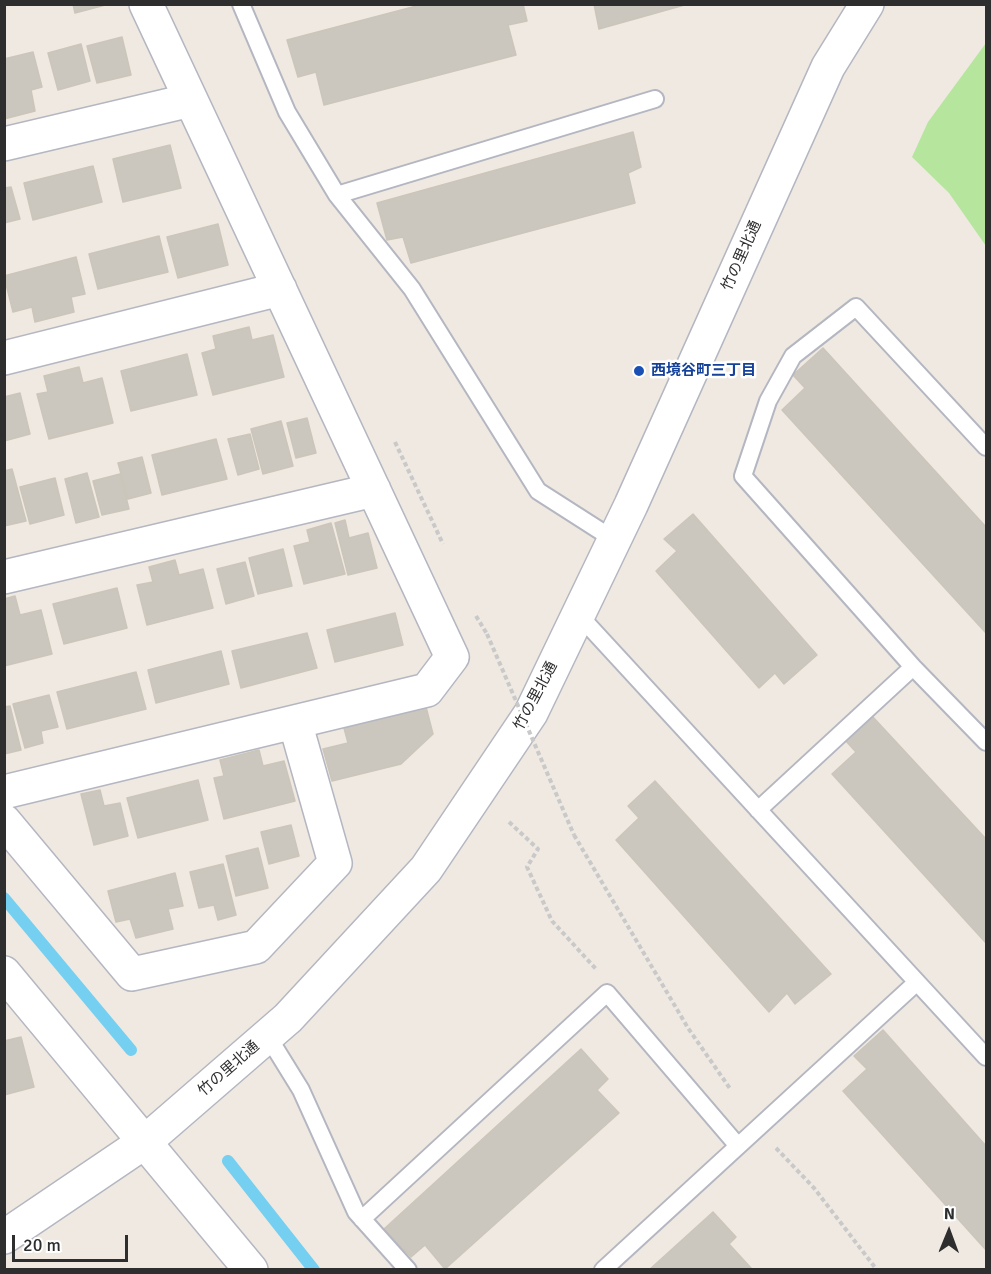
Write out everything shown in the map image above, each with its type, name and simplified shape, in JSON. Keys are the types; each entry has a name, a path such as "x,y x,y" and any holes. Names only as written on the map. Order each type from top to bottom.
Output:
{"street":[{"path":"4,792 427,690 452,657 146,4"},
{"name":"竹の里北通","path":"4,1237 146,1141 288,1017 426,869 531,713 577,613 631,505 828,67 867,4"},
{"path":"4,144 191,100"},
{"path":"4,358 280,289"},
{"path":"4,577 374,490"},
{"path":"4,821 132,974 256,947 335,862 295,722"},
{"path":"11,991 146,1141 251,1269"}],"lane":[{"path":"245,5 287,112 337,195 412,289 538,491 613,539"},
{"path":"337,195 655,99"},
{"path":"987,447 856,307 793,356 768,401 742,476 913,667 987,742"},
{"path":"577,613 987,1057"},
{"path":"758,810 913,667"},
{"path":"603,1269 917,982"},
{"path":"362,1219 607,993 738,1146"},
{"path":"267,1035 301,1090 356,1212 408,1269"}],"path":[{"path":"488,634 574,835 688,1028 758,1129 814,1188 877,1269"},
{"path":"508,822 538,849 527,867 552,921 602,976 607,993"}],"green space":[{"path":"986,43 986,246 949,193 912,157 928,122"}],"building":[{"path":"73,4 109,4 75,13"},
{"path":"424,4 523,4 527,21 508,25 516,55 324,105 316,72 298,77 287,40"},
{"path":"594,4 688,4 599,29"},
{"path":"122,37 131,75 97,83 87,46"},
{"path":"81,44 90,81 58,90 48,53"},
{"path":"33,52 42,87 31,90 35,111 4,119 4,59"},
{"path":"633,132 641,167 628,173 635,203 411,263 403,237 387,240 377,203"},
{"path":"170,145 181,188 123,202 113,159"},
{"path":"93,166 102,202 33,220 24,183"},
{"path":"11,187 20,219 4,223 4,188"},
{"path":"218,224 228,265 178,278 167,237"},
{"path":"159,236 168,272 98,289 89,254"},
{"path":"76,257 85,294 71,297 74,312 35,322 32,307 13,312 4,276"},
{"path":"249,327 252,340 273,335 284,377 213,395 202,353 216,349 213,336"},
{"path":"823,348 986,527 986,633 782,410 805,388 793,375"},
{"path":"187,354 197,395 131,411 121,371"},
{"path":"79,367 83,383 102,378 113,423 49,439 37,394 48,392 44,376"},
{"path":"20,393 30,434 4,441 4,397"},
{"path":"307,418 316,453 296,458 287,423"},
{"path":"281,421 293,466 263,474 251,429"},
{"path":"250,434 259,469 238,475 228,439"},
{"path":"216,439 227,479 162,495 152,455"},
{"path":"142,457 151,493 128,499 118,463"},
{"path":"12,469 26,521 4,526 4,471"},
{"path":"87,473 99,517 76,523 65,479"},
{"path":"120,474 129,509 102,515 93,481"},
{"path":"55,478 64,515 30,524 20,487"},
{"path":"693,514 817,655 784,684 775,673 759,688 656,571 677,551 664,539"},
{"path":"345,520 349,538 368,533 377,568 348,575 335,523"},
{"path":"331,523 345,574 304,584 294,546 310,542 307,530"},
{"path":"283,549 292,586 258,594 249,558"},
{"path":"175,560 179,575 203,569 213,608 147,625 137,585 153,582 149,567"},
{"path":"245,562 254,596 226,604 217,569"},
{"path":"117,588 127,628 64,644 53,604"},
{"path":"15,596 20,615 41,610 52,654 4,666 4,599"},
{"path":"395,613 403,645 335,662 327,630"},
{"path":"307,633 317,668 241,688 232,651"},
{"path":"221,651 229,684 156,703 148,670"},
{"path":"136,672 146,709 67,729 57,692"},
{"path":"49,695 58,727 41,731 43,743 25,748 13,704"},
{"path":"10,706 21,750 4,754 4,707"},
{"path":"426,707 433,734 401,764 332,781 323,749 348,743 344,728"},
{"path":"872,716 986,839 986,943 832,774 856,752 844,739"},
{"path":"259,750 263,766 284,761 295,801 224,819 214,778 224,776 220,760"},
{"path":"198,780 208,820 138,838 127,798"},
{"path":"655,781 831,974 795,1004 787,993 769,1012 616,840 639,818 628,806"},
{"path":"100,790 104,806 120,803 128,836 94,845 81,794"},
{"path":"291,825 299,856 269,864 261,832"},
{"path":"258,848 268,888 236,896 226,856"},
{"path":"223,864 236,915 218,920 214,905 199,908 190,872"},
{"path":"175,873 183,906 168,909 173,929 136,938 130,919 116,922 108,891"},
{"path":"883,1030 986,1146 986,1250 843,1091 867,1069 854,1056"},
{"path":"21,1037 34,1087 4,1095 4,1041"},
{"path":"581,1049 608,1079 597,1090 619,1113 445,1269 425,1245 411,1257 384,1229"},
{"path":"713,1212 736,1237 729,1244 751,1268 649,1270"}],"waterway":[{"path":"4,898 131,1050"},
{"path":"228,1161 314,1270"}],"place":[{"name":"西境谷町三丁目","path":"639,371"}]}
